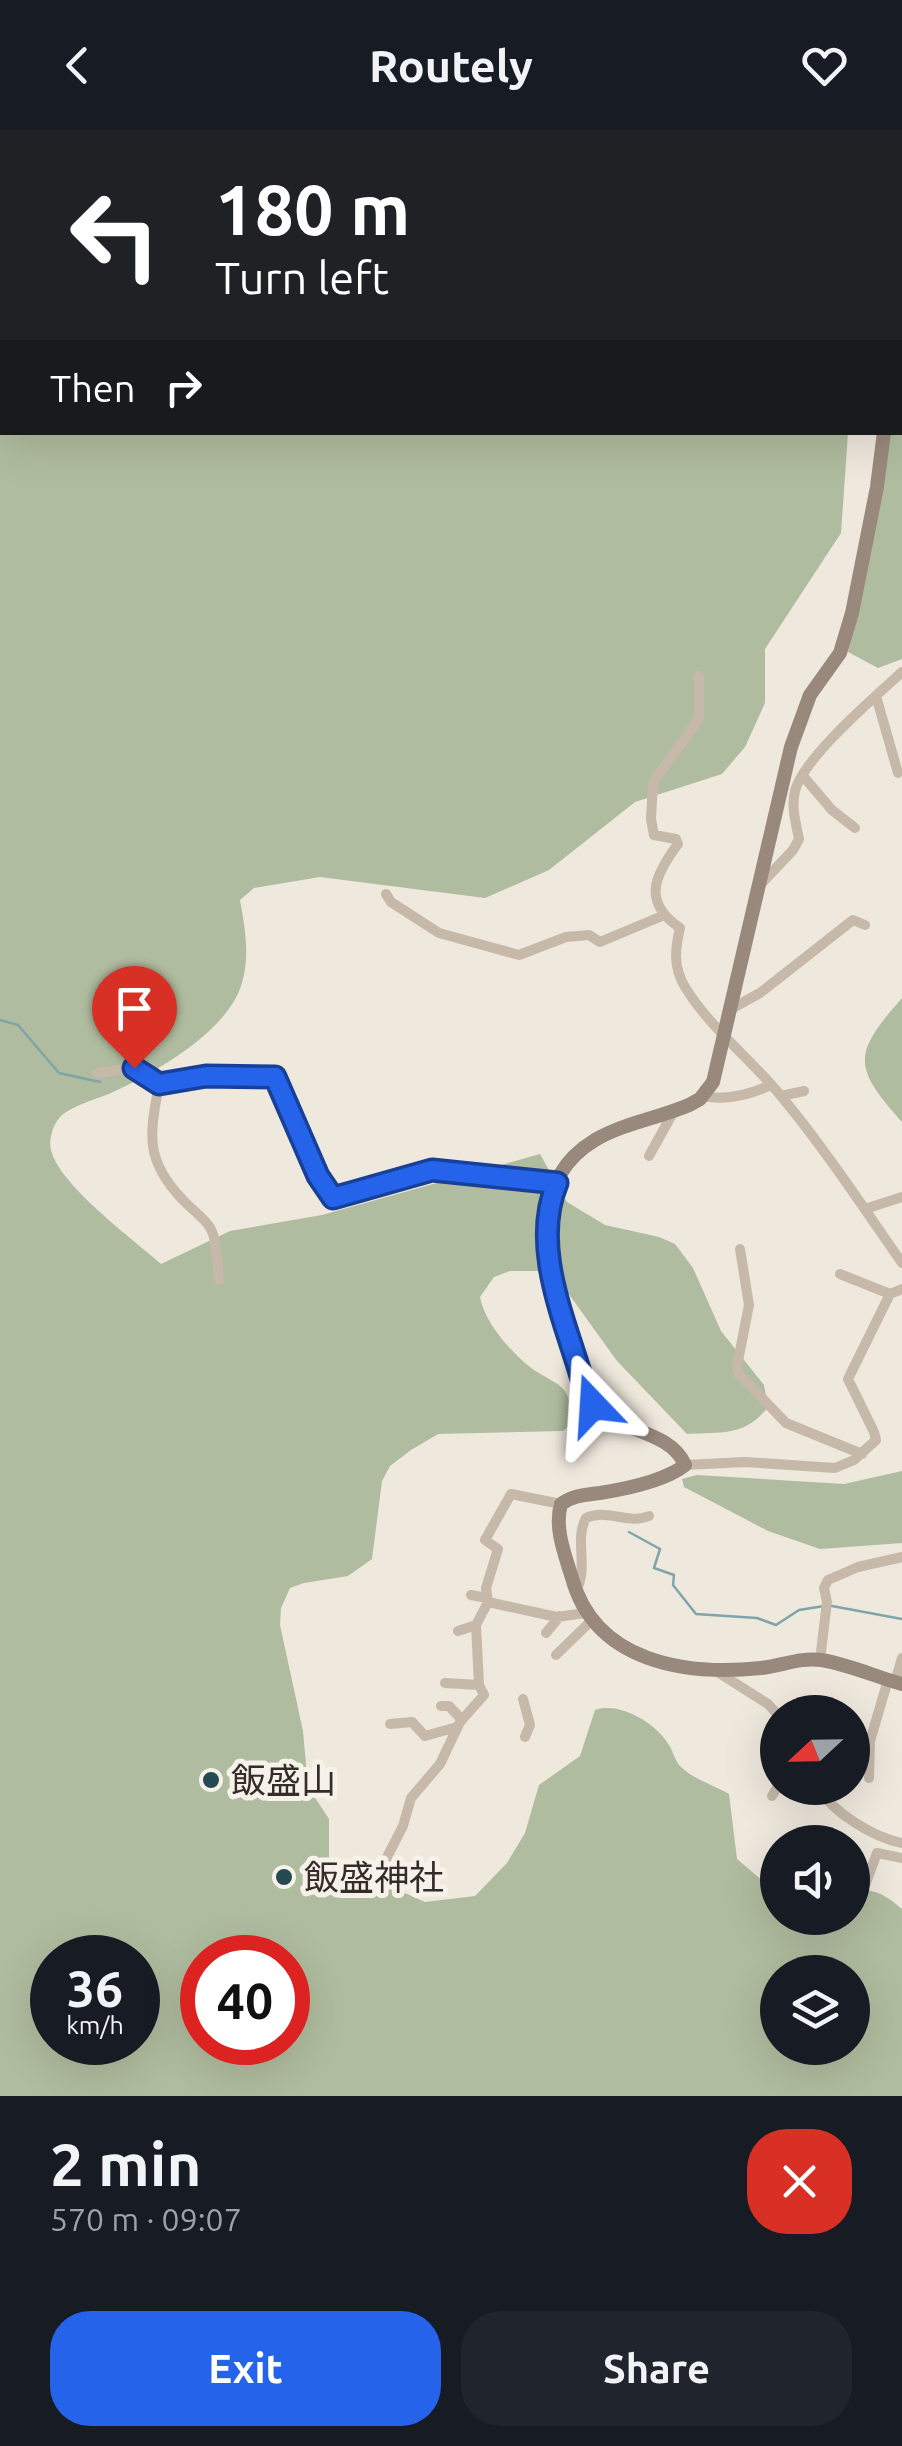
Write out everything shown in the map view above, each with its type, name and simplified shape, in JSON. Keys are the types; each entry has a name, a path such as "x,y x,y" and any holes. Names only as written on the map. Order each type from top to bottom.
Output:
{"street":[{"path":"686,1465 669,1445 600,1412 588,1397 547,1251 547,1216 557,1183 590,1143 644,1127 703,1096 713,1082 782,776 799,718 840,652 852,612 878,487 884,435"},
{"path":"759,886 800,839 793,810 802,776 850,720 902,672"},
{"path":"699,676 699,718 654,782 652,794 654,835 676,839 678,844 664,865 655,899 662,916 680,928 676,963 686,988 781,1096 896,1248 902,1264"},
{"path":"876,696 898,772"},
{"path":"802,776 832,810 856,828"},
{"path":"386,894 391,902 438,933 520,956 566,937 589,934 600,942 662,916"},
{"path":"731,1009 760,993 853,920 865,925"},
{"path":"662,969 676,963"},
{"path":"97,1073 134,1068 159,1084 206,1076 275,1077 318,1176 333,1198 432,1170 557,1183"},
{"path":"159,1084 150,1141 152,1152 159,1172 209,1226 219,1280"},
{"path":"703,1096 744,1096 771,1085"},
{"path":"781,1096 804,1091"},
{"path":"655,1151 674,1111"},
{"path":"864,1209 902,1197"},
{"path":"740,1249 749,1305 739,1374 786,1423 862,1454"},
{"path":"840,1274 890,1294"},
{"path":"357,1876 386,1859 403,1826 411,1798 440,1764 460,1724 484,1695 479,1685 476,1625 487,1600 486,1588 498,1549 485,1540 511,1494 561,1504 576,1496 674,1473 686,1465 745,1462 836,1468 862,1454 876,1440 848,1379 890,1294 902,1288"},
{"path":"561,1504 558,1521 575,1590 588,1617 618,1644 640,1655 716,1672 760,1699"},
{"path":"575,1590 582,1574 582,1529 586,1518 600,1513 637,1520 649,1516"},
{"path":"820,1660 827,1607 824,1588 829,1578 902,1557"},
{"path":"471,1595 560,1616 588,1617"},
{"path":"546,1633 560,1616"},
{"path":"556,1655 588,1617"},
{"path":"458,1632 476,1625"},
{"path":"870,1741 902,1658"},
{"path":"716,1672 820,1660 895,1682"},
{"path":"445,1683 479,1685"},
{"path":"522,1699 530,1724 525,1737"},
{"path":"441,1706 449,1706 460,1724"},
{"path":"390,1724 412,1722 424,1736 460,1724"},
{"path":"837,1805 868,1830 902,1843"},
{"path":"870,1870 876,1853 902,1858"}],"green space":[{"path":"0,435 848,435 841,533 765,649 765,703 745,747 722,774 635,802 549,870 485,898 320,877 254,888 240,900 246,952 242,983 222,1018 168,1062 62,1115 50,1141 57,1164 82,1195 161,1264 230,1231 322,1215 540,1154 567,1202 605,1225 675,1244 693,1268 721,1331 764,1385 768,1407 751,1424 722,1432 687,1434 617,1361 563,1286 538,1271 510,1271 494,1277 480,1297 486,1315 517,1356 565,1391 569,1399 569,1426 563,1431 438,1434 411,1450 390,1466 382,1481 372,1559 348,1576 290,1588 281,1608 280,1625 303,1731 308,1787 329,1819 329,1859 425,1902 475,1896 507,1863 525,1833 539,1785 580,1756 595,1710 605,1708 647,1722 663,1737 678,1764 729,1794 737,1859 760,1879 760,1935 870,1935 870,1891 902,1909 902,2096 0,2096"},
{"path":"885,435 902,435 902,659 878,668 848,652"},
{"path":"902,998 902,1122 874,1087 865,1060 874,1033"},
{"path":"902,1471 902,1543 820,1549 768,1531 684,1487 682,1479 697,1475 844,1484"}],"waterway":[{"path":"0,1020 18,1025 59,1073 100,1082"},
{"path":"629,1532 660,1549 654,1568 674,1575 673,1585 696,1614 757,1618 776,1625 799,1610 824,1606"},
{"path":"832,1606 902,1619"}],"place":[{"name":"飯盛山","path":"211,1780"},
{"name":"飯盛神社","path":"284,1877"}],"route":[{"path":"134,1068 159,1084 206,1076 275,1077 318,1176 333,1198 432,1170 557,1183 547,1216 547,1251 584,1386 593,1405"}]}
